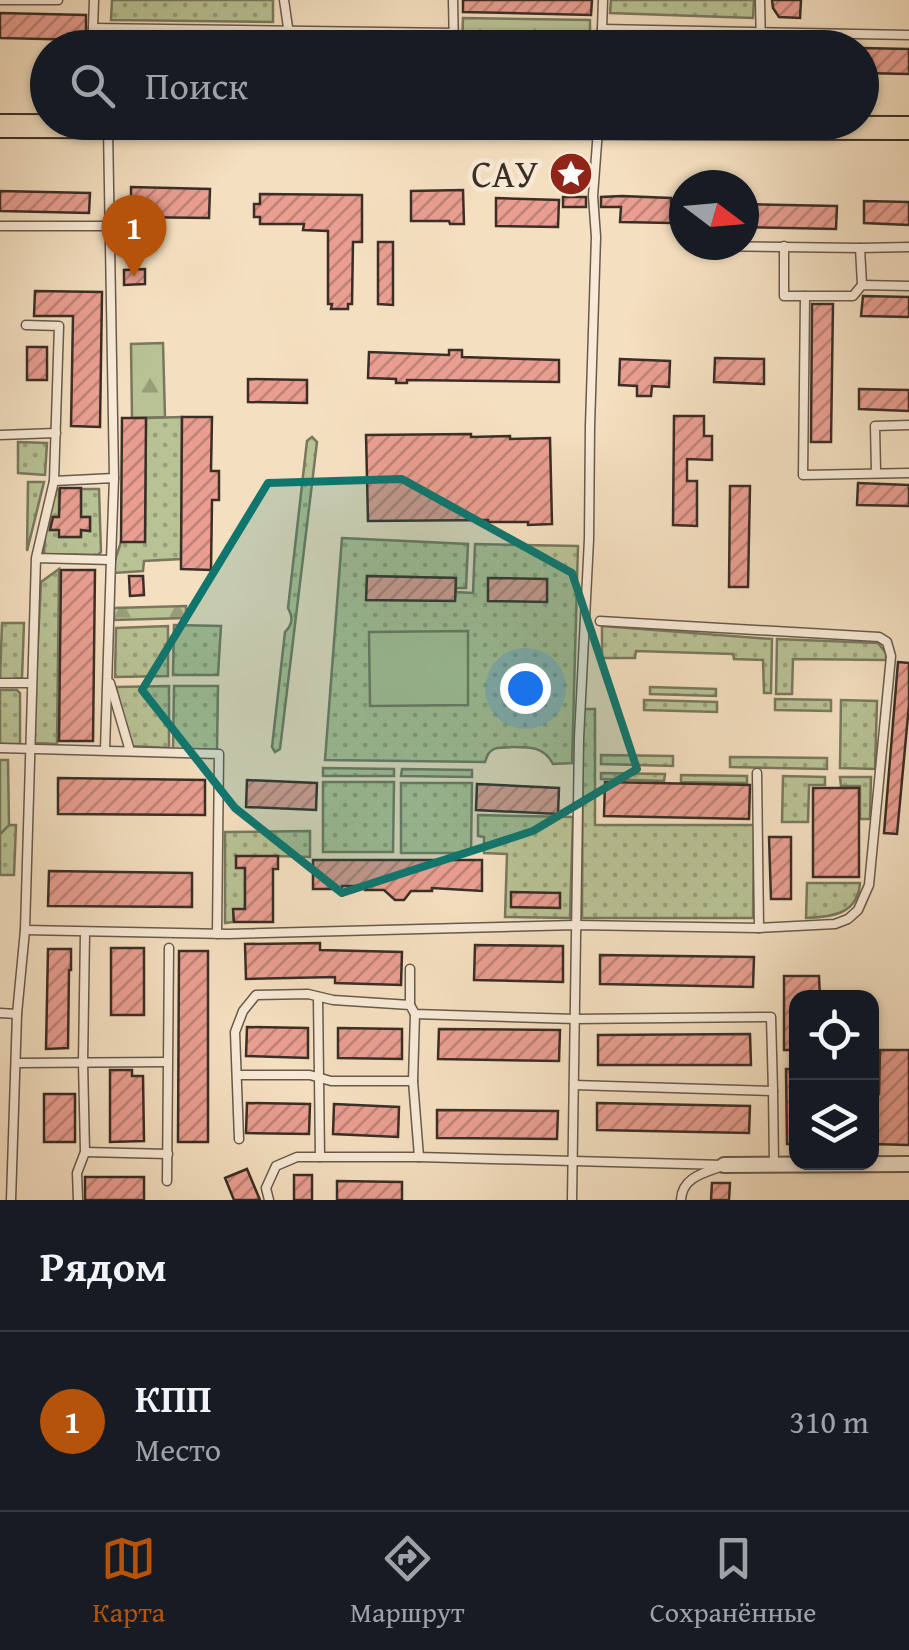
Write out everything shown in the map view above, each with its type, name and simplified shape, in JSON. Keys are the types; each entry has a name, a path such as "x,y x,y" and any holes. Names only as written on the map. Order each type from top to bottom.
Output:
{"main road":[{"path":"0,126 30,126"},
{"path":"879,127 909,128"}],"street":[{"path":"724,1165 909,1164"}],"lane":[{"path":"0,0 58,0"},
{"path":"94,0 93,28 224,30"},
{"path":"284,0 290,30"},
{"path":"452,0 454,30"},
{"path":"603,0 602,29 681,30"},
{"path":"760,0 760,30"},
{"path":"879,34 909,35"},
{"path":"100,140 112,269 114,478 106,750"},
{"path":"572,1200 579,738 597,140"},
{"path":"0,226 109,226"},
{"path":"759,246 909,248"},
{"path":"784,246 784,296 853,296 862,285 860,248"},
{"path":"862,285 909,286"},
{"path":"805,296 804,475 909,473"},
{"path":"11,1200 17,1014 25,930 36,558 54,481 59,326 26,326"},
{"path":"876,472 876,426 909,425"},
{"path":"0,435 56,434"},
{"path":"54,481 114,478"},
{"path":"36,558 111,560"},
{"path":"25,930 218,934 576,925 759,928 835,924 848,919 858,910 869,885 890,648 879,637 600,621"},
{"path":"107,674 130,751"},
{"path":"0,683 32,683"},
{"path":"0,748 219,754 218,934"},
{"path":"757,773 759,928"},
{"path":"78,1200 77,1173 85,1152 85,932"},
{"path":"167,1181 170,948"},
{"path":"410,969 419,1157"},
{"path":"239,1138 235,1032 244,1011 256,995 308,994 413,1010 575,1018 771,1018 774,1165"},
{"path":"318,996 320,1157"},
{"path":"0,1013 17,1014"},
{"path":"17,1063 167,1062"},
{"path":"238,1076 414,1081"},
{"path":"574,1084 772,1091"},
{"path":"85,1152 168,1154"},
{"path":"269,1200 266,1188 276,1166 297,1157 724,1165"},
{"path":"682,1200 681,1192 693,1176 724,1165"}],"highlighted area":[{"path":"402,479 572,573 637,769 533,831 342,893 235,808 142,690 268,483"}],"green space":[{"path":"112,0 273,0 273,22 111,20"},
{"path":"611,0 754,0 753,18 610,13"},
{"path":"463,18 590,20 590,30 463,30"},
{"path":"163,343 165,417 132,418 131,344"},
{"path":"182,417 181,559 144,561 143,571 114,573 121,542 145,541 146,418"},
{"path":"312,437 317,442 280,749 275,752 272,747 285,632 291,620 288,608 307,441"},
{"path":"18,442 47,443 45,475 18,473"},
{"path":"28,482 44,482 27,551"},
{"path":"57,489 59,517 50,517 50,530 59,530 60,537 80,537 81,530 90,530 90,517 81,517 81,489 99,489 98,555 44,554 48,512"},
{"path":"342,538 468,544 466,588 456,588 456,592 473,593 475,544 578,546 572,763 553,764 541,751 518,747 494,749 485,762 325,760","holes":["367,576 455,578 455,600 367,600","547,579 547,601 488,601"]},
{"path":"59,569 57,744 35,743 41,582"},
{"path":"186,606 186,618 114,620 114,608"},
{"path":"2,623 24,623 22,678 0,680"},
{"path":"174,625 221,626 218,675 173,675"},
{"path":"168,626 168,676 115,677 116,628"},
{"path":"602,626 772,639 771,693 764,693 763,660 734,659 733,654 636,651 635,658 602,658"},
{"path":"468,631 468,705 370,706 369,632"},
{"path":"777,639 878,643 886,660 793,659 792,694 776,694"},
{"path":"169,686 169,748 130,746 116,687"},
{"path":"174,686 218,686 217,750 173,749"},
{"path":"650,687 716,689 716,696 650,694"},
{"path":"0,690 20,693 20,744 0,744"},
{"path":"775,699 831,700 831,711 775,710"},
{"path":"644,700 717,702 717,712 644,710"},
{"path":"841,700 877,701 875,769 840,768"},
{"path":"583,709 595,709 595,825 754,825 753,918 582,918"},
{"path":"601,755 673,756 673,766 601,764"},
{"path":"730,757 827,758 827,769 730,767"},
{"path":"0,760 8,760 9,825 0,834"},
{"path":"323,768 394,769 394,776 323,776"},
{"path":"402,769 472,770 472,777 401,776"},
{"path":"601,773 665,774 664,781 601,779"},
{"path":"681,775 747,776 747,783 681,782"},
{"path":"783,776 825,777 825,785 809,785 808,822 782,822"},
{"path":"840,777 871,777 870,819 860,819 860,786 841,786"},
{"path":"323,782 394,782 393,852 323,852"},
{"path":"401,783 472,783 471,853 401,853"},
{"path":"478,815 573,817 570,918 505,917 507,854 484,853 484,837 478,836","holes":["559,893 559,908 511,907"]},
{"path":"9,825 16,825 14,875 0,875 0,834"},
{"path":"310,831 310,857 278,856 245,868 245,909 234,910 233,922 225,923 225,832"},
{"path":"807,883 860,883 854,901 842,912 806,918"}],"building":[{"path":"463,0 592,0 591,15 463,12"},
{"path":"772,0 801,0 800,18 779,17"},
{"path":"0,13 86,15 86,30 30,30 30,39 0,38"},
{"path":"879,48 909,49 909,74 879,73"},
{"path":"131,187 210,189 209,218 131,217"},
{"path":"463,190 464,224 411,221 411,191"},
{"path":"0,191 90,193 89,213 0,211"},
{"path":"260,194 362,195 362,242 353,242 352,304 348,304 348,309 331,309 332,304 328,304 328,231 303,230 304,224 260,224 260,217 254,217 254,204 260,204"},
{"path":"563,197 586,197 586,207 563,207"},
{"path":"601,197 669,198 669,223 620,222 621,207 601,207"},
{"path":"496,198 559,200 558,227 496,226"},
{"path":"864,201 909,202 909,225 864,223"},
{"path":"759,204 837,206 836,229 759,227"},
{"path":"378,242 393,242 393,305 378,304"},
{"path":"145,269 145,284 124,285 124,270"},
{"path":"35,291 102,292 100,427 71,426 73,316 34,316"},
{"path":"863,296 909,297 909,317 861,316"},
{"path":"812,304 833,304 831,442 811,442"},
{"path":"27,347 47,347 47,380 27,380"},
{"path":"449,350 462,350 462,357 559,360 559,382 396,383 396,379 368,378 369,352 449,355"},
{"path":"715,358 764,359 764,384 714,382"},
{"path":"620,359 670,361 669,387 652,386 651,396 637,396 637,386 619,385"},
{"path":"248,379 307,380 307,403 248,402"},
{"path":"859,389 909,390 909,411 859,409"},
{"path":"674,416 704,416 704,436 712,436 712,460 687,459 687,481 697,481 697,526 673,525"},
{"path":"182,417 212,417 211,471 219,471 219,500 212,500 211,570 181,569"},
{"path":"122,418 146,418 145,542 121,542"},
{"path":"471,434 510,439 550,438 552,524 368,521 366,435"},
{"path":"858,483 909,485 909,506 857,505"},
{"path":"730,486 750,486 748,587 729,587"},
{"path":"60,488 81,488 81,517 90,517 90,531 81,530 81,537 59,537 59,530 50,530 53,517 59,517"},
{"path":"61,570 95,570 93,741 59,741"},
{"path":"129,576 143,576 144,595 130,596"},
{"path":"367,576 456,578 455,601 366,600"},
{"path":"488,578 547,579 547,602 488,601"},
{"path":"898,662 909,663 909,705 897,834 884,833"},
{"path":"58,778 205,780 205,815 58,814"},
{"path":"247,780 317,783 316,810 246,807"},
{"path":"605,782 750,785 749,819 604,816"},
{"path":"477,784 559,788 558,814 476,810"},
{"path":"813,788 859,788 859,877 813,877"},
{"path":"769,837 791,837 791,899 771,899"},
{"path":"236,856 278,856 278,869 273,869 273,922 234,922 233,909 245,909 245,868 236,868"},
{"path":"313,860 482,860 482,891 432,888 411,891 404,900 395,900 384,890 365,890 365,886 313,889"},
{"path":"49,871 192,873 192,907 48,906"},
{"path":"511,892 560,893 560,908 511,907"},
{"path":"320,943 320,950 402,952 401,985 335,983 335,977 246,979 245,944"},
{"path":"475,945 563,946 563,982 474,980"},
{"path":"111,948 144,948 144,1015 111,1015"},
{"path":"48,949 71,949 68,1048 46,1049"},
{"path":"179,951 208,951 208,1142 178,1142"},
{"path":"600,955 754,957 753,987 600,984"},
{"path":"784,976 819,976 820,990 789,990 789,1050 784,1050"},
{"path":"247,1027 308,1028 308,1058 246,1056"},
{"path":"338,1028 402,1029 402,1059 338,1058"},
{"path":"439,1029 560,1030 559,1061 438,1059"},
{"path":"750,1034 751,1065 598,1065 598,1035"},
{"path":"880,1050 909,1050 909,1145 879,1144"},
{"path":"786,1069 789,1069 789,1144"},
{"path":"110,1070 132,1070 132,1076 143,1076 144,1141 110,1142"},
{"path":"44,1094 75,1094 75,1142 44,1142"},
{"path":"247,1103 310,1104 309,1134 246,1133"},
{"path":"597,1103 750,1106 749,1133 597,1130"},
{"path":"334,1104 399,1107 398,1137 333,1134"},
{"path":"437,1110 558,1111 557,1139 437,1138"},
{"path":"247,1169 260,1200 234,1200 225,1178"},
{"path":"294,1175 312,1175 312,1200 294,1200"},
{"path":"85,1177 144,1177 144,1200 85,1200"},
{"path":"337,1181 402,1182 402,1200 337,1200"},
{"path":"712,1183 730,1183 729,1200 711,1200"}],"place":[{"name":"САУ","path":"571,174"},
{"name":"КПП","path":"134,277"}]}
